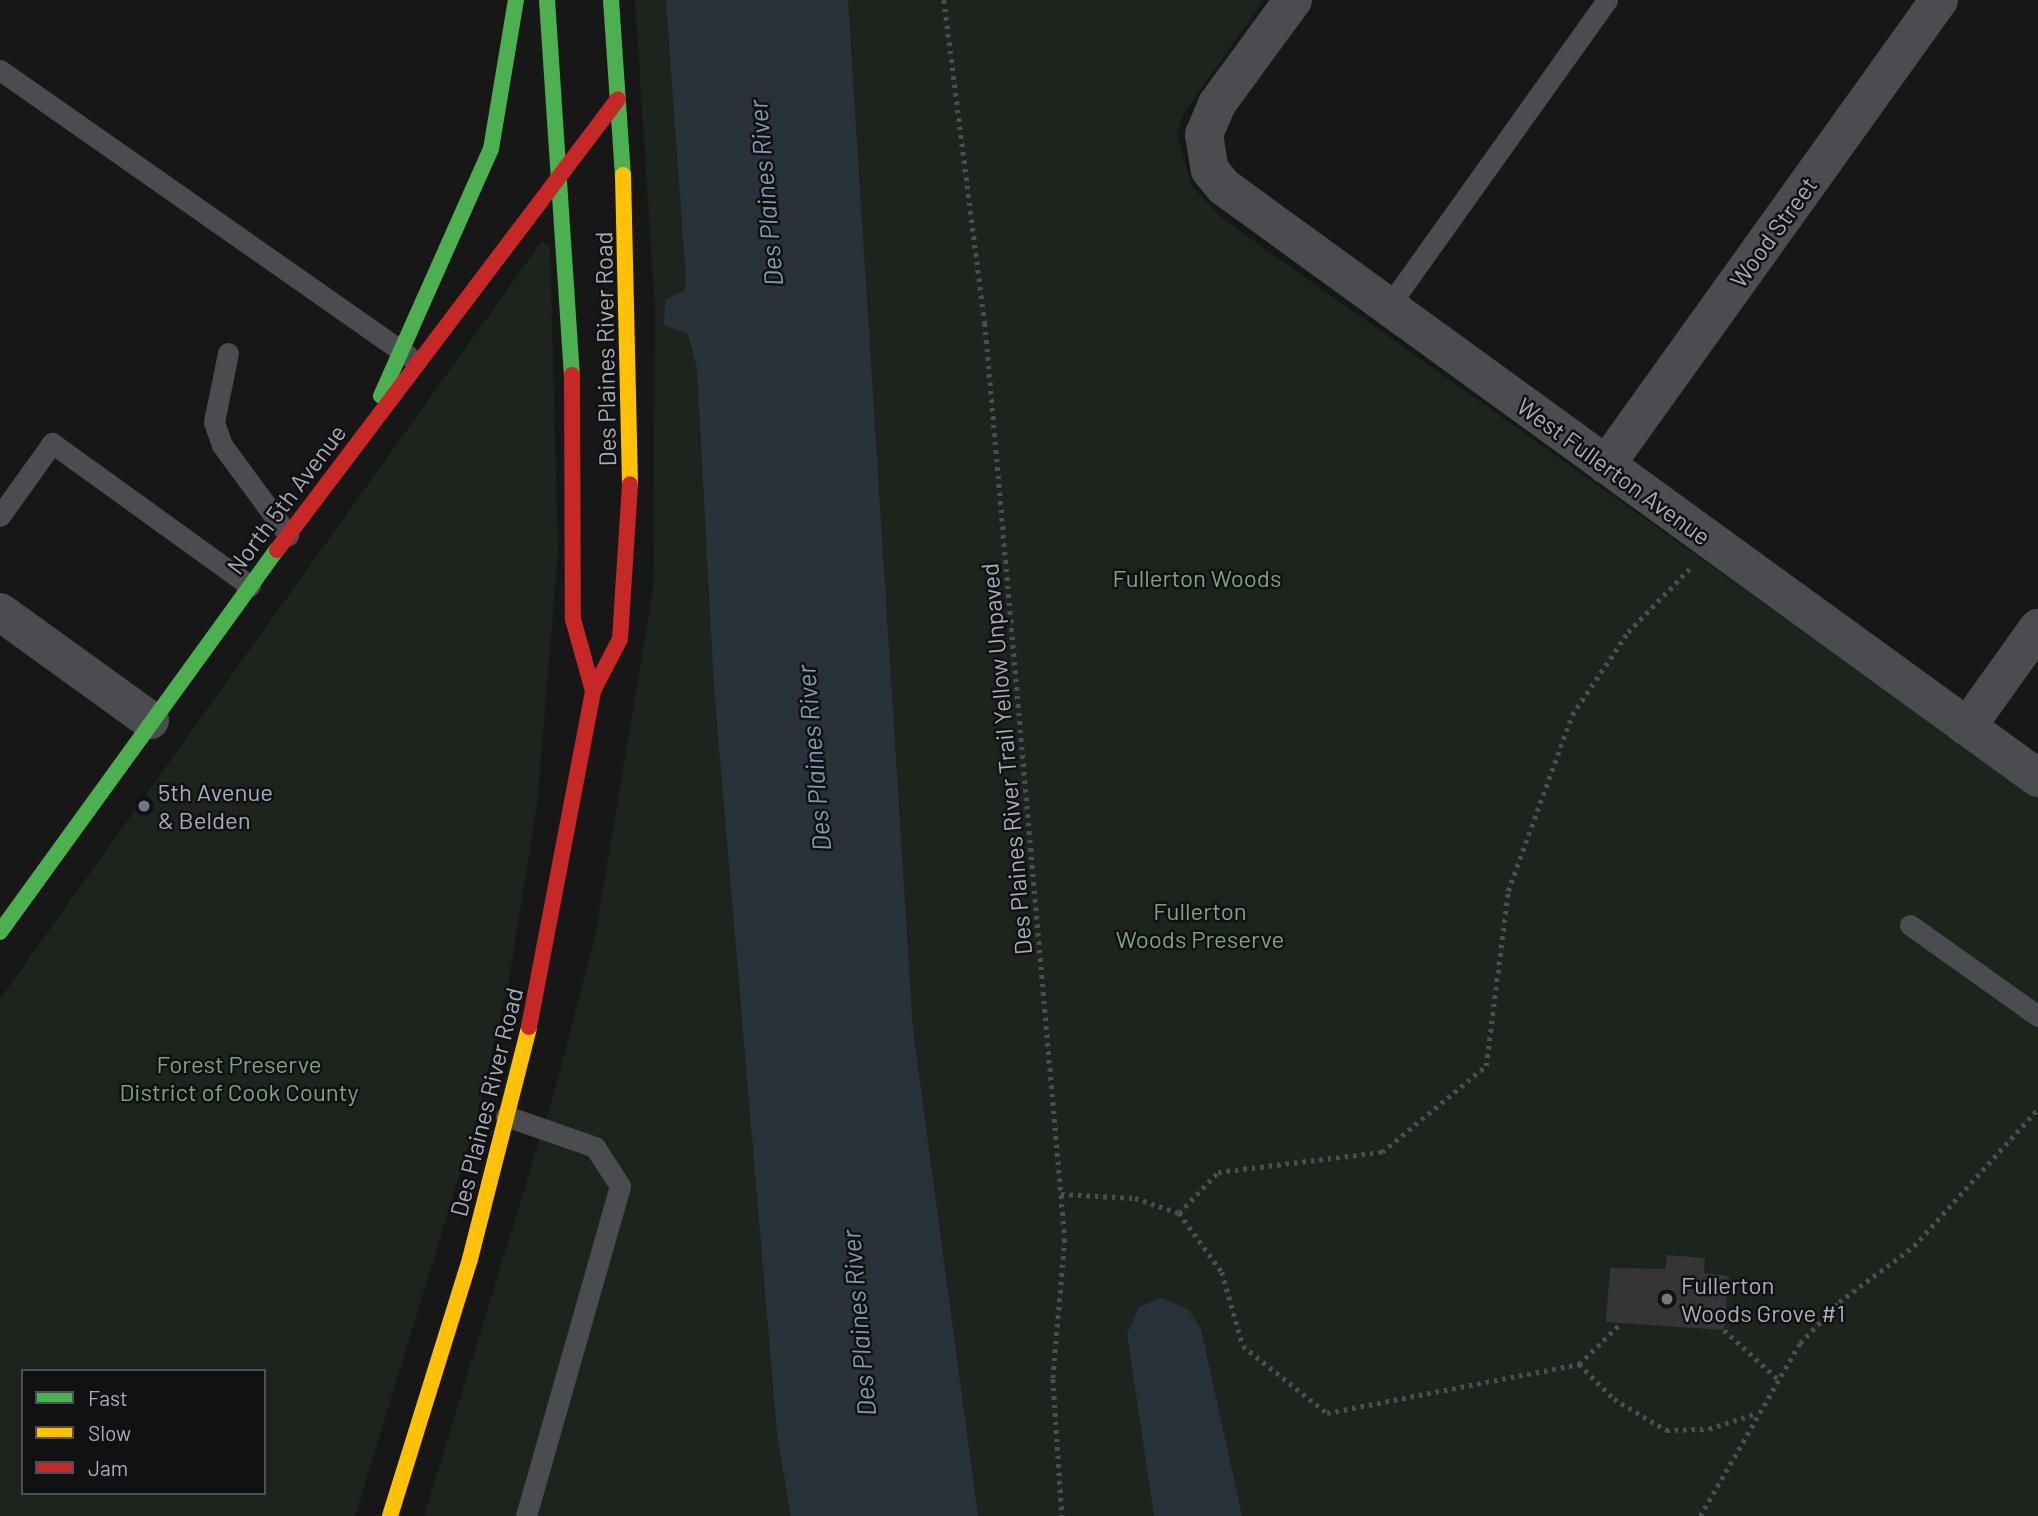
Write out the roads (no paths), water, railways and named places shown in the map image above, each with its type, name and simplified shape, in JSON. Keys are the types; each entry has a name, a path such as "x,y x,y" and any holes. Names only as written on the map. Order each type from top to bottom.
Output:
{"main road":[{"path":"366,430 491,149 516,0"},
{"name":"Des Plaines River Road","path":"548,0 562,175 576,412 573,619 593,691"},
{"name":"Des Plaines River Road","path":"390,1516 470,1259 506,1116 593,691 620,639 632,450 629,254 611,0"},
{"name":"North 5th Avenue","path":"0,932 150,720 366,430 420,367 618,99"}],"street":[{"name":"West Fullerton Avenue","path":"1293,0 1217,104 1204,152 1224,187 2038,778"},
{"name":"Wood Street","path":"1606,465 1939,0"},
{"path":"0,612 150,720"},
{"path":"1967,727 2038,628"}],"lane":[{"path":"1388,307 1606,0"},
{"path":"0,70 400,350 420,367"},
{"path":"228,353 212,408 214,422 222,445 288,535"},
{"path":"0,516 52,443 250,586"},
{"path":"1910,925 2038,1016"},
{"path":"506,1116 595,1147 621,1186 526,1516"}],"water":[{"name":"Des Plaines River","path":"666,0 848,0 913,1030 978,1516 791,1516 777,1433 714,687 697,368 688,334 664,325 665,300 685,290"},
{"path":"1162,1298 1189,1310 1201,1329 1242,1516 1154,1516 1127,1334 1139,1307"}],"place":[{"name":"5th Avenue & Belden","path":"144,806"},
{"name":"Fullerton Woods Grove #1","path":"1667,1299"}],"park label":[{"name":"Fullerton Woods","path":"1197,578"},
{"name":"Fullerton Woods Preserve","path":"1200,925"},
{"name":"Forest Preserve District of Cook County","path":"239,1078"}]}
